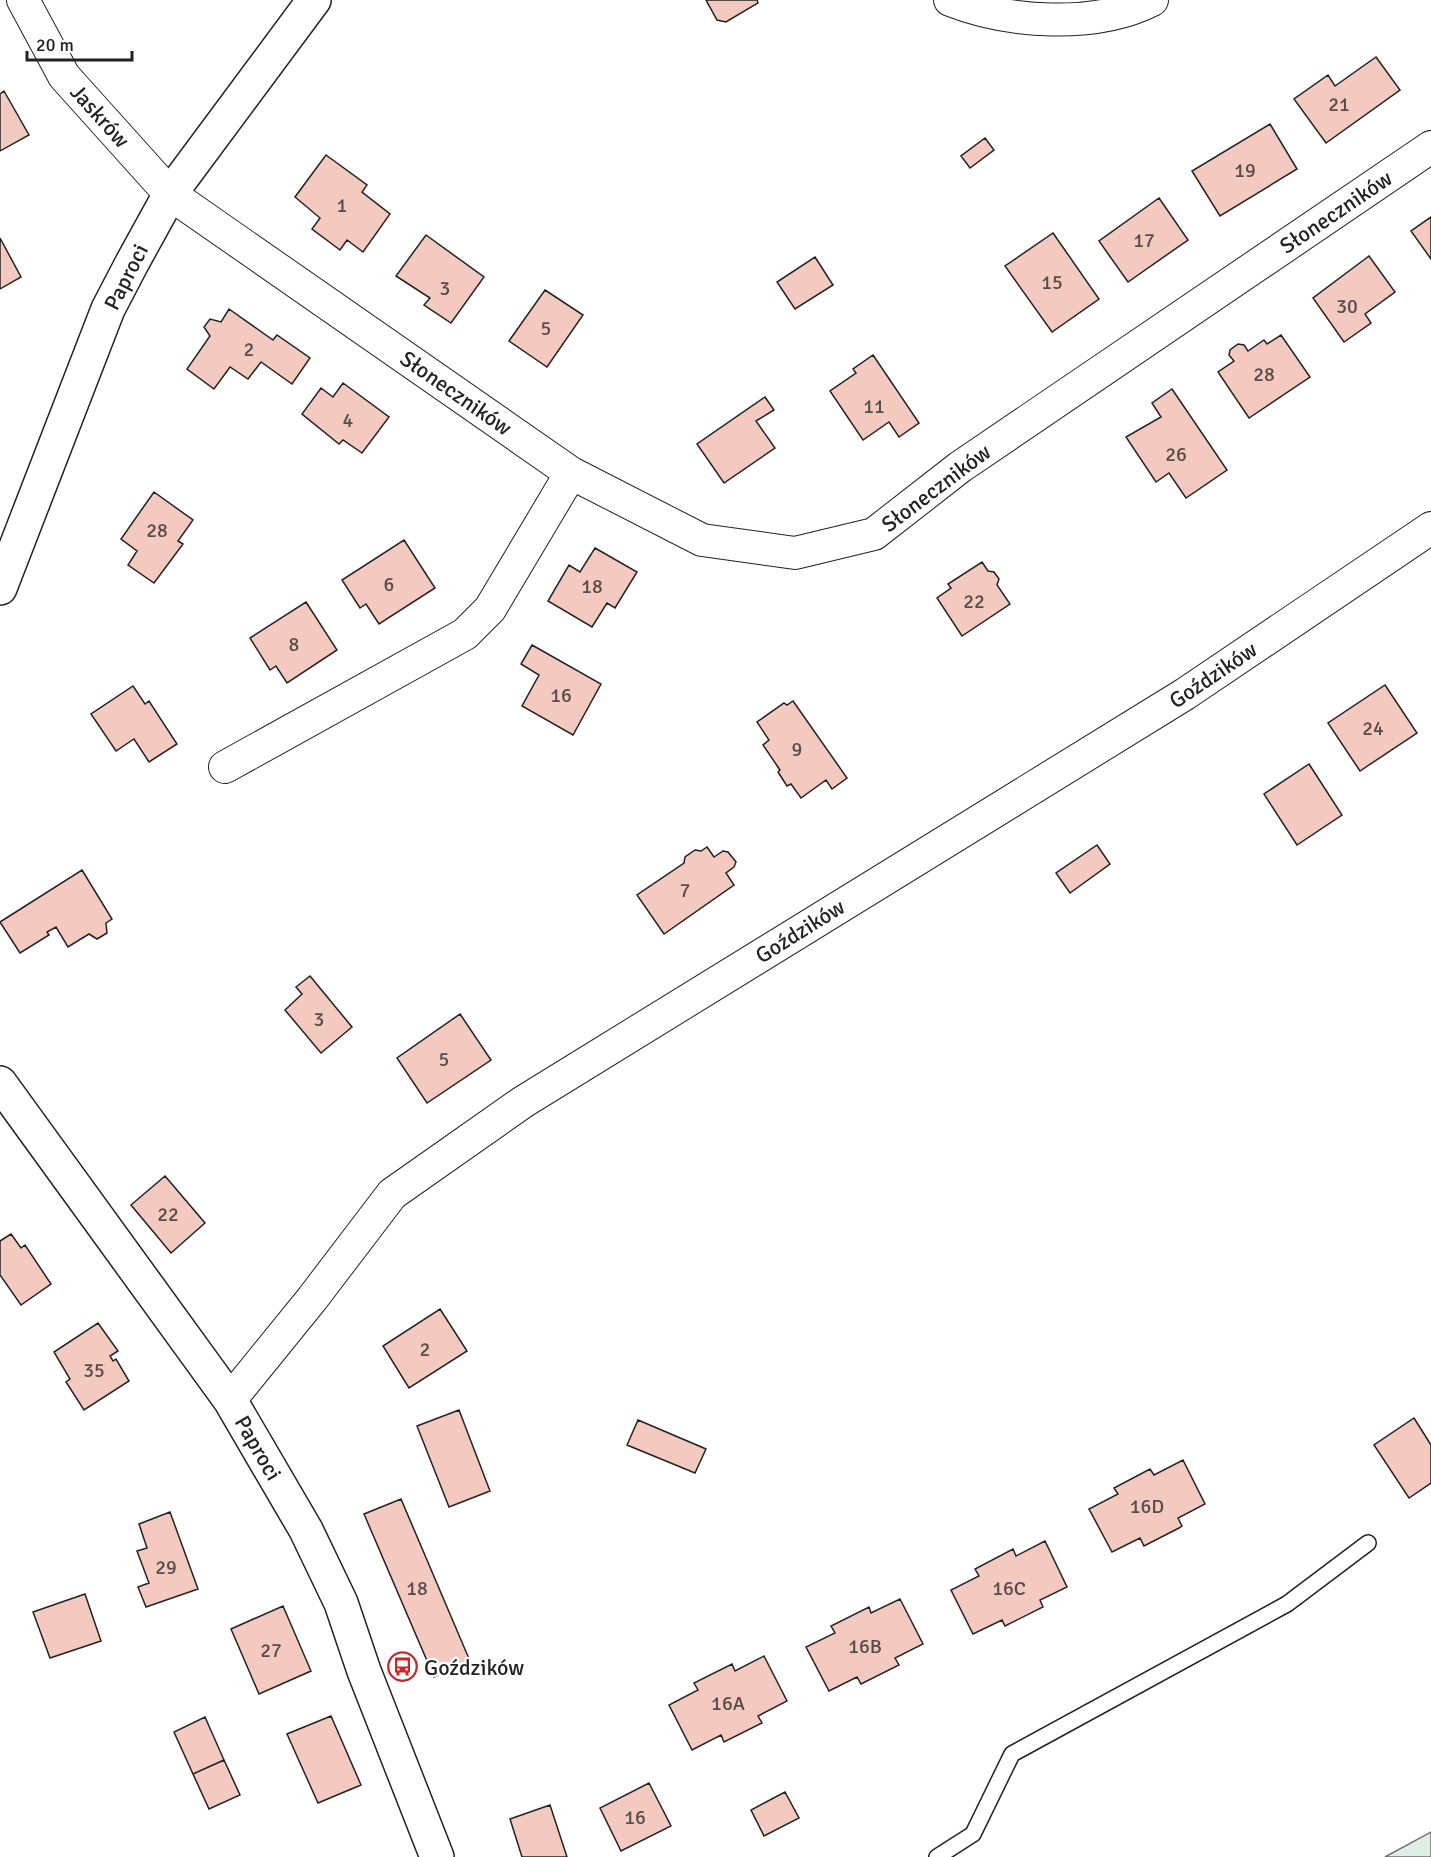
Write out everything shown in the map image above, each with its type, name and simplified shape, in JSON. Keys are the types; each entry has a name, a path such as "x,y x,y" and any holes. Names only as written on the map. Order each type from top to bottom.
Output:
{"street":[{"name":"Jaskrów","path":"23,0 63,76 170,194"},
{"name":"Paproci","path":"0,588 108,309 170,194 314,0"},
{"path":"950,0 970,8 1017,19 1100,17 1152,0"},
{"name":"Słoneczników","path":"170,194 571,473 702,540 795,553 874,534 960,467 1431,147"},
{"path":"225,767 465,634 490,609 571,473"},
{"name":"Goździków","path":"230,1400 312,1299 392,1194 523,1102 1185,694 1431,528"},
{"name":"Paproci","path":"1,1087 230,1400 306,1530 341,1603 364,1671 437,1857"}],"lane":[{"path":"936,1857 973,1834 1012,1754 1287,1604 1368,1544"}],"green space":[{"path":"1431,1832 1431,1857 1385,1857"}],"building":[{"path":"706,0 757,0 758,3 726,22 717,20"},
{"path":"1376,57 1400,90 1326,143 1294,99 1328,75 1335,86"},
{"path":"4,91 29,135 0,151 0,94"},
{"path":"1270,124 1297,169 1220,216 1192,171"},
{"path":"985,138 994,150 970,168 961,156"},
{"path":"326,155 367,185 362,192 390,214 363,252 347,240 340,250 312,229 320,218 295,197"},
{"path":"1159,198 1188,240 1128,282 1099,241"},
{"path":"1431,217 1431,259 1411,231"},
{"path":"1053,233 1099,299 1052,332 1005,266"},
{"path":"426,235 484,277 451,323 424,305 430,298 396,276"},
{"path":"0,238 21,277 0,289"},
{"path":"1369,256 1395,292 1365,314 1371,323 1344,342 1313,298"},
{"path":"815,257 833,285 795,309 777,282"},
{"path":"545,290 583,315 547,367 509,341"},
{"path":"229,309 273,340 277,335 310,358 292,384 261,362 248,379 230,367 214,389 187,369 210,336 204,327 210,319 221,322"},
{"path":"1281,335 1310,377 1249,418 1218,372 1234,361 1229,355 1230,350 1238,344 1244,345 1248,351 1264,340 1267,344"},
{"path":"873,355 919,423 899,437 889,422 863,440 830,391 856,373 853,369"},
{"path":"343,383 389,417 362,453 343,440 339,444 302,414 321,388 333,397"},
{"path":"1172,389 1227,470 1186,498 1169,473 1156,482 1126,437 1161,417 1152,403"},
{"path":"765,397 774,410 756,421 775,448 724,483 697,444"},
{"path":"154,492 193,520 178,541 183,544 154,583 128,565 137,551 121,539"},
{"path":"404,540 435,588 379,624 366,604 360,608 342,580"},
{"path":"595,548 637,572 615,608 607,603 592,627 548,601 569,565 580,572"},
{"path":"982,562 988,571 994,572 999,579 997,585 1010,604 962,636 937,598 951,588 948,584"},
{"path":"306,602 337,650 287,683 276,666 270,670 250,638"},
{"path":"532,645 601,684 573,735 522,706 539,675 521,664"},
{"path":"1385,685 1417,733 1360,771 1328,723"},
{"path":"133,686 145,704 149,701 177,744 149,762 134,739 116,751 91,714"},
{"path":"793,701 847,778 832,789 826,780 801,798 791,784 787,786 778,772 780,770 763,745 769,740 757,722 784,703 787,705"},
{"path":"1309,764 1342,815 1297,845 1264,794"},
{"path":"1097,845 1110,864 1070,893 1056,873"},
{"path":"707,847 714,857 723,851 728,852 736,862 734,867 726,873 734,885 664,934 637,895 684,863 685,857 695,850 701,851"},
{"path":"82,870 112,919 106,923 107,933 97,939 89,934 68,947 56,927 47,932 49,935 20,953 0,922"},
{"path":"310,976 352,1027 321,1053 285,1010 302,994 296,987"},
{"path":"460,1014 491,1060 427,1103 397,1058"},
{"path":"165,1176 205,1223 171,1253 131,1205"},
{"path":"11,1234 21,1248 25,1245 51,1284 21,1305 0,1275 0,1241"},
{"path":"440,1309 467,1351 409,1388 383,1346"},
{"path":"98,1323 118,1351 110,1356 113,1361 116,1359 129,1381 84,1410 66,1382 70,1379 54,1352"},
{"path":"459,1410 490,1491 449,1507 417,1426"},
{"path":"1414,1418 1431,1445 1431,1483 1409,1498 1374,1445"},
{"path":"638,1420 706,1449 695,1473 627,1445"},
{"path":"1183,1460 1205,1504 1178,1518 1182,1526 1179,1528 1144,1546 1140,1538 1112,1552 1089,1509 1118,1494 1114,1488 1150,1469 1154,1475"},
{"path":"401,1499 470,1661 434,1677 364,1514"},
{"path":"170,1512 198,1589 146,1607 138,1587 149,1583 137,1551 147,1548 139,1524"},
{"path":"1045,1541 1067,1587 1040,1600 1043,1607 1005,1626 1002,1620 973,1634 951,1590 979,1576 975,1569 1013,1549 1016,1556"},
{"path":"85,1594 101,1641 50,1658 33,1612"},
{"path":"900,1599 923,1644 895,1658 899,1665 861,1684 857,1677 829,1691 806,1647 835,1633 831,1626 869,1607 871,1613"},
{"path":"283,1606 311,1671 259,1694 231,1629"},
{"path":"764,1656 787,1701 758,1716 762,1723 724,1742 721,1735 692,1750 669,1705 698,1690 694,1683 732,1664 735,1671"},
{"path":"331,1716 361,1785 318,1803 287,1734"},
{"path":"205,1717 224,1760 193,1774 174,1732"},
{"path":"224,1760 240,1795 209,1809 193,1774"},
{"path":"649,1783 671,1826 621,1851 600,1808"},
{"path":"785,1792 799,1818 764,1836 751,1810"},
{"path":"550,1805 567,1857 522,1857 510,1819"}],"place":[{"name":"Goździków","path":"403,1667"}]}
